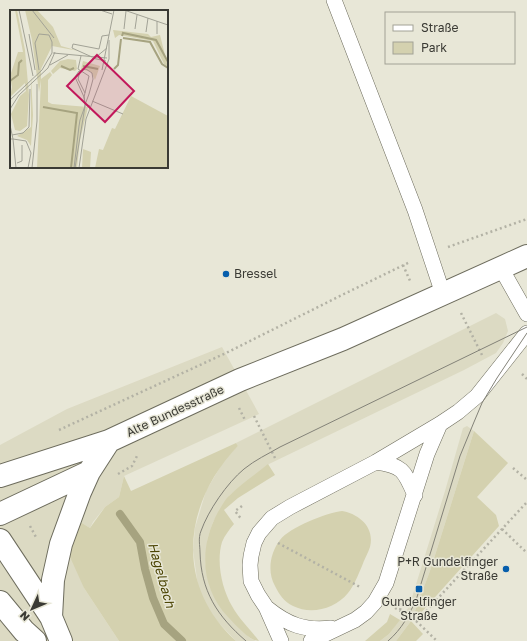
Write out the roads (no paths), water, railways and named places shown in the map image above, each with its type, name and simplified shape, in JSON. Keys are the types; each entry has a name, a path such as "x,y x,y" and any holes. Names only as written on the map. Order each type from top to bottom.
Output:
{"street":[{"path":"443,294 527,256"},
{"name":"Alte Bundesstraße","path":"0,476 109,441 240,380 343,339 443,294"},
{"path":"51,617 53,580 61,544 75,504 89,472 109,441"},
{"path":"0,514 89,472"},
{"path":"0,540 51,617 61,641"},
{"path":"0,602 30,636"},
{"path":"0,623 30,636"}],"lane":[{"path":"334,0 409,194 443,294"},
{"path":"501,268 527,314"},
{"path":"281,641 266,608 254,588 250,572 252,549 259,533 272,518 284,510 376,462 440,424 477,396 527,333"},
{"path":"311,641 355,620 366,612 384,588 427,454 440,424"},
{"path":"376,462 391,464 402,470 415,495"},
{"path":"266,608 282,620 292,625 321,629 341,627"}],"waterway":[{"name":"Hagelbach","path":"120,514 140,542 145,569 153,598 164,624 182,641"}],"tram line":[{"path":"246,641 227,622 212,602 207,591 201,566 199,539 201,531 213,506 231,482 248,466 280,447 527,327"},
{"path":"388,641 405,621 417,597 460,456 482,403 527,333"}],"place":[{"name":"Bressel","path":"226,274"},
{"name":"P+R Gundelfinger Straße","path":"506,569"},
{"name":"Gundelfinger Straße","path":"419,589"}]}
